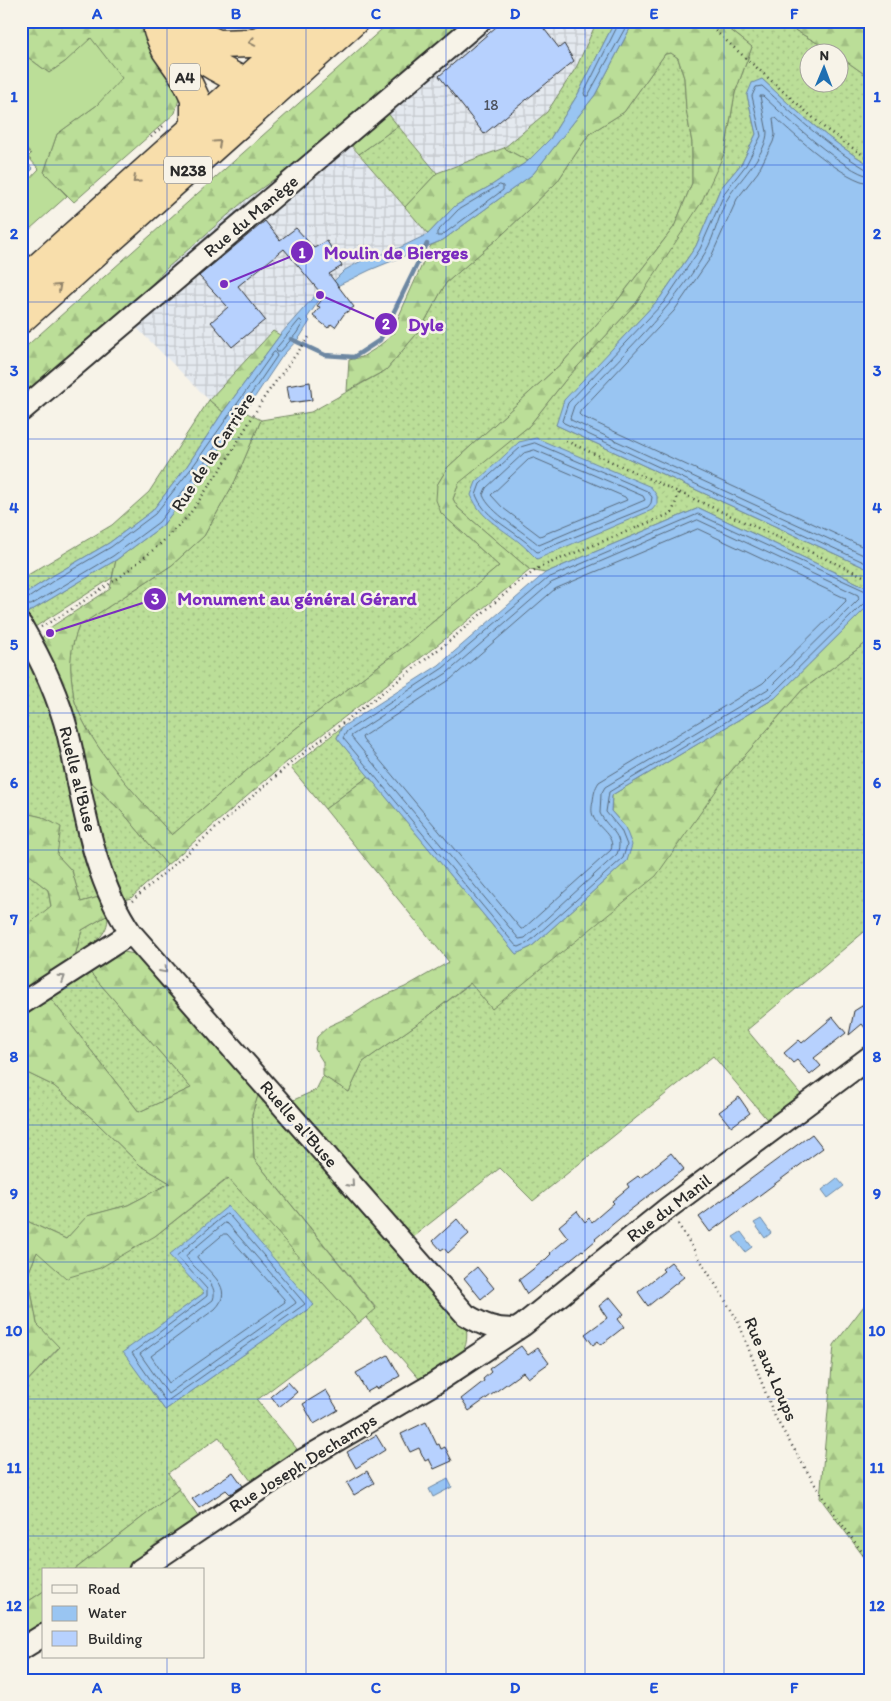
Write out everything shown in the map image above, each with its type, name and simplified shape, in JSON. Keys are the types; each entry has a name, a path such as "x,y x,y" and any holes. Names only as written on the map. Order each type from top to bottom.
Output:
{"highway":[{"name":"A4","path":"160,24 187,31 218,44 250,43 280,34 295,21"},
{"name":"N238","path":"21,283 313,21"},
{"path":"245,83 262,81 339,21"},
{"name":"N238","path":"21,319 354,21"},
{"name":"A4","path":"160,24 216,67 245,83"},
{"name":"A4","path":"160,24 166,50 185,77 195,98 195,128"}],"street":[{"name":"Rue du Manège","path":"21,411 480,21"},
{"name":"Ruelle al'Buse","path":"24,634 38,655 57,700 67,732 102,876 118,914 131,933 466,1315 490,1328 517,1329"},
{"path":"21,1004 131,933"},
{"name":"Rue du Manil","path":"469,1360 517,1329 668,1208 870,1057"},
{"name":"Ruelle al'Buse","path":"466,1315 472,1336 469,1360"},
{"name":"Rue Joseph Dechamps","path":"143,1568 303,1460 435,1383 469,1360"},
{"path":"21,1649 42,1636"}],"path":[{"path":"704,21 827,130 870,160"},
{"name":"Rue de la Carrière","path":"24,634 33,632 61,616 120,577 177,528 206,491 261,402 309,337"},
{"path":"566,441 870,579"},
{"path":"118,914 291,763 448,642 518,583 540,567 672,512 679,493"},
{"name":"Rue aux Loups","path":"668,1208 738,1321 775,1417 823,1498 870,1563"}],"shaded area":[{"path":"469,21 597,21 577,66 547,112 504,148 437,173 378,101"},
{"path":"339,132 428,234 397,249 361,261 345,270 334,281 319,291 280,335 273,331 209,400 124,315 167,268 244,201"}],"green space":[{"path":"21,21 137,21 181,92 175,113 74,202 44,172 57,134 97,105 65,62 49,73 21,52"},
{"path":"391,21 469,21 378,101 398,126 359,154 339,132 244,201 167,268 124,314 136,327 21,424 21,351"},
{"path":"597,21 615,21 578,94 550,139 528,161 504,148 547,112 577,66"},
{"path":"634,21 719,21 752,47 735,93 725,152 701,203 636,303 567,378 529,426 459,483 453,499 458,508 530,570 445,639 288,761 167,865 124,814 82,773 62,693 42,638 51,627 110,589 116,560 162,526 201,477 245,412 261,420 235,481 204,536 172,565 79,626 72,647 73,695 82,720 117,772 172,835 295,729 402,648 499,566 441,513 436,500 437,485 448,467 564,361 618,300 674,227 692,183 692,143 686,109 684,78 678,58 671,53 665,54 624,112 589,134 557,182 504,233 446,283 420,330 386,370 347,391 349,360 362,357 389,338 431,245 443,240 533,174 595,95"},
{"path":"719,21 779,21 816,42 798,42 798,92 848,92 848,62 870,78 870,165 827,136 762,79 747,95 756,134 742,163 720,189 696,246 660,298 612,349 556,425 870,570 870,589 699,508 545,573 530,570 458,508 453,499 459,482 529,426 567,378 636,303 725,152 735,93 752,47"},
{"path":"779,21 854,21 870,29 870,78 848,62 848,42 816,42"},
{"path":"91,38 122,78 97,105 57,134 44,172 67,196 21,237 21,188 39,169 28,157 31,154 21,143 21,61 26,56 49,73 65,62"},
{"path":"671,53 678,58 684,78 686,109 692,143 692,183 674,227 618,300 564,361 448,467 437,485 441,513 499,566 402,648 295,729 172,835 117,773 92,738 82,720 74,700 71,667 72,647 79,626 172,565 204,536 235,481 261,420 311,412 386,370 420,330 446,283 504,233 557,182 589,134 624,112 665,54"},
{"path":"398,126 437,173 405,207 359,154"},
{"path":"504,148 528,161 492,185 455,206 428,234 405,207 437,173"},
{"path":"273,331 280,335 223,412 209,400"},
{"path":"209,400 223,412 187,466 152,511 109,543 21,596 21,579 112,525 149,492"},
{"path":"116,560 112,578 35,627 27,613"},
{"path":"870,604 870,640 802,690 725,778 656,876 492,1009 470,983 427,1017 363,1062 349,1092 323,1076 323,1062 315,1049 317,1037 329,1026 351,1016 377,999 405,987 449,962 325,809 369,776 516,954 531,947 627,861 625,827 611,811 612,795 775,698"},
{"path":"870,640 870,927 747,1030 803,1097 770,1123 713,1056 533,1201 500,1168 410,1239 289,1102 316,1090 323,1076 349,1092 363,1062 471,983 492,1009 725,778 802,690"},
{"path":"23,648 42,690 54,723 78,837 90,878 99,897 81,902 72,871 57,855 42,817 21,812 21,649"},
{"path":"342,727 337,738 369,776 325,809 291,768"},
{"path":"82,773 124,814 167,865 131,898 120,901"},
{"path":"21,812 42,817 61,827 57,855 72,871 81,902 99,897 108,915 82,930 75,956 21,993 21,930 51,906 48,890 21,869"},
{"path":"21,869 48,890 51,907 21,930"},
{"path":"108,915 106,929 98,940 75,956 82,930"},
{"path":"124,952 140,955 260,1089 252,1114 254,1159 376,1309 359,1323 228,1178 155,1236 100,1268 66,1278 37,1252 28,1274 37,1324 59,1347 21,1388 21,1217 66,1239 87,1216 128,1205 170,1183 140,1165 94,1120 54,1086 21,1070 21,1013 48,995 139,1112 191,1088 87,969 107,954"},
{"path":"87,969 191,1088 139,1112 48,995"},
{"path":"21,1070 54,1086 94,1120 140,1165 170,1183 128,1205 88,1216 66,1239 21,1217"},
{"path":"260,1089 465,1322 466,1344 457,1360 422,1382 366,1318 376,1308 254,1159 252,1114"},
{"path":"229,1178 359,1323 257,1400 297,1449 251,1481 219,1437 168,1473 179,1489 77,1568 42,1568 42,1592 21,1606 21,1388 59,1348 37,1324 28,1274 37,1252 155,1236","holes":["204,1293 314,1305 165,1410 124,1352"]},
{"path":"870,1298 870,1565 820,1498 834,1345"},
{"path":"179,1489 201,1521 133,1568 77,1568"},
{"path":"42,1592 42,1631 21,1644 21,1606"}],"water":[{"path":"615,21 634,21 595,95 533,174 443,240 370,270 337,286 322,296 307,318 310,321 300,337 283,355 201,477 162,526 116,560 27,613 21,603 21,596 109,543 152,511 187,466 223,412 280,335 319,291 334,281 345,270 361,261 397,249 428,234 455,206 492,185 528,161 550,139 578,94"},
{"path":"762,79 827,136 870,165 870,570 556,425 564,400 660,298 696,246 720,189 742,163 756,134 747,95 752,83"},
{"path":"21,156 33,169 24,177 21,174"},
{"path":"536,438 651,487 657,496 657,504 652,510 537,559 519,542 485,516 471,495 476,482 519,442"},
{"path":"699,508 870,589 870,604 775,698 612,795 611,811 625,827 632,845 627,861 531,947 516,954 337,738 342,727 439,665 545,573"},
{"path":"837,1178 844,1186 828,1198 822,1190"},
{"path":"228,1206 314,1305 165,1410 123,1352 204,1293 169,1255"},
{"path":"761,1219 771,1233 765,1238 754,1223"},
{"path":"741,1232 752,1247 745,1252 733,1237"},
{"path":"448,1479 452,1487 433,1497 429,1489"}],"building":[{"path":"503,21 538,21 559,48 564,44 574,61 484,134 439,76"},
{"path":"265,221 280,240 296,228 314,248 327,241 342,266 329,274 354,307 344,314 335,327 331,324 328,328 313,316 320,307 317,306 324,297 284,249 238,286 265,320 232,347 211,322 228,307 199,276"},
{"path":"310,382 312,400 290,403 287,386"},
{"path":"870,1001 870,1034 862,1024 849,1035 854,1011"},
{"path":"833,1017 846,1033 814,1058 821,1066 810,1075 797,1060 793,1063 784,1053 799,1040 802,1043"},
{"path":"739,1097 750,1113 731,1127 719,1112"},
{"path":"812,1134 823,1148 710,1232 699,1217"},
{"path":"671,1153 684,1169 625,1214 583,1251 527,1294 519,1280 546,1259 550,1253 568,1238 559,1226 577,1211 585,1222 589,1218 592,1222 614,1203 612,1201 629,1187 627,1184 638,1176 640,1178"},
{"path":"457,1219 469,1234 448,1253 444,1248 441,1250 433,1241"},
{"path":"671,1262 684,1277 648,1306 638,1292 664,1271 662,1269"},
{"path":"477,1267 494,1288 481,1299 464,1278"},
{"path":"610,1297 624,1314 618,1319 624,1327 601,1345 598,1341 593,1345 585,1334 607,1318 599,1306"},
{"path":"521,1346 528,1355 538,1348 549,1363 528,1378 523,1372 469,1411 461,1399 484,1381 483,1379 491,1372 489,1369"},
{"path":"388,1355 400,1376 377,1389 376,1387 367,1392 356,1373"},
{"path":"288,1382 297,1392 279,1407 271,1396"},
{"path":"326,1390 338,1410 314,1424 303,1404"},
{"path":"426,1422 437,1445 439,1444 441,1449 445,1447 452,1461 434,1469 429,1459 425,1461 419,1448 410,1452 401,1434"},
{"path":"376,1435 385,1450 356,1468 347,1452"},
{"path":"367,1471 374,1483 354,1495 347,1483"},
{"path":"233,1472 243,1486 230,1494 226,1490 199,1508 192,1499"}],"waterway":[{"path":"291,339 325,355 354,357 380,340 427,244"}],"place":[{"name":"Moulin de Bierges","path":"224,284"},
{"name":"Dyle","path":"320,295"},
{"name":"Monument au général Gérard","path":"50,633"}]}
